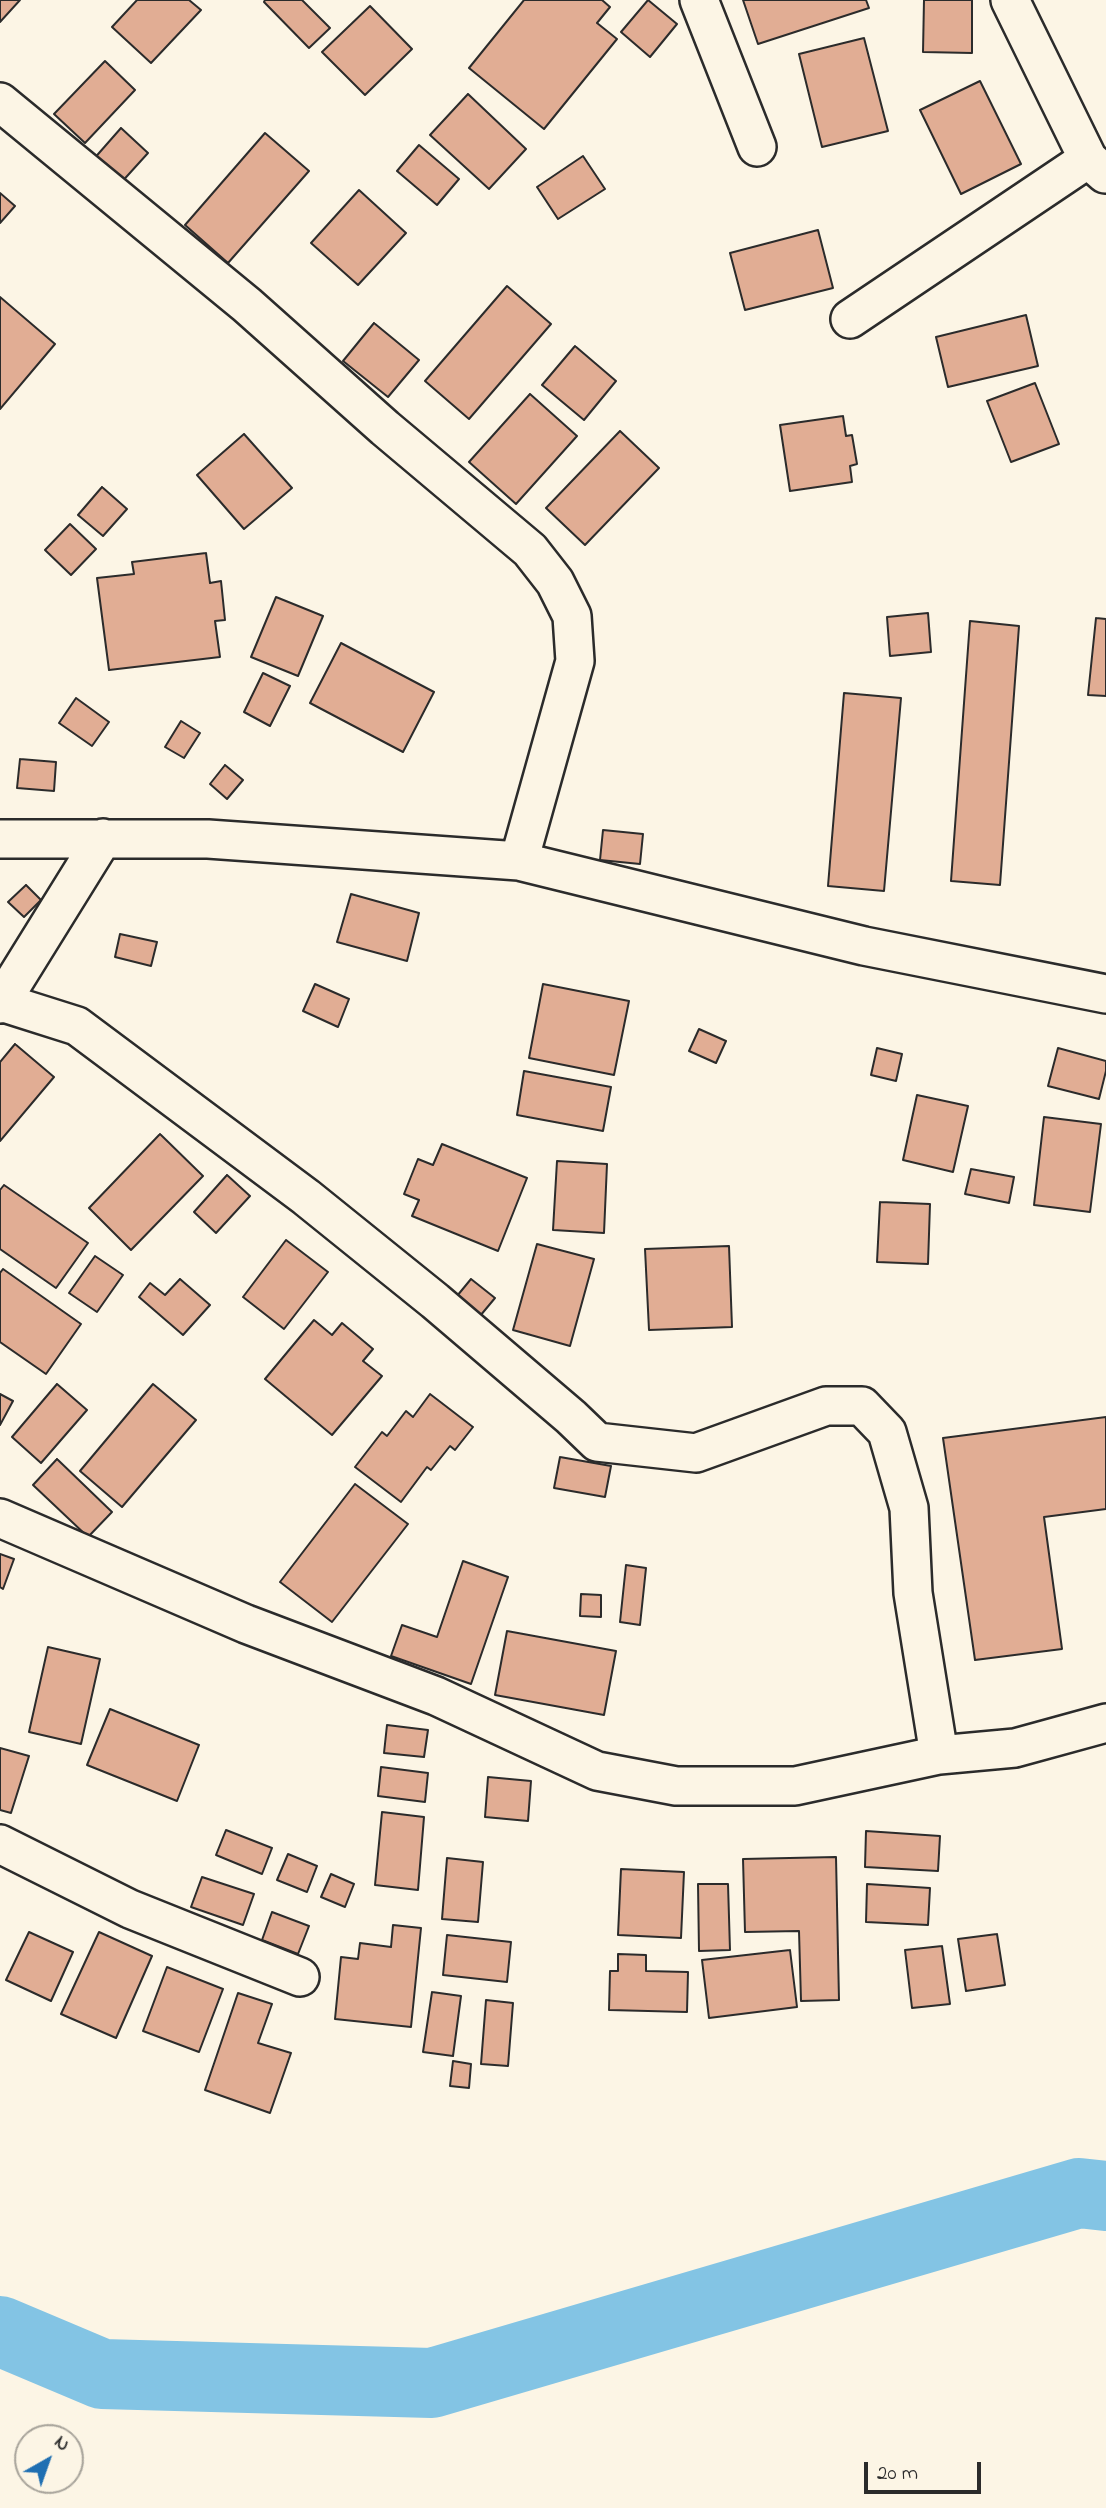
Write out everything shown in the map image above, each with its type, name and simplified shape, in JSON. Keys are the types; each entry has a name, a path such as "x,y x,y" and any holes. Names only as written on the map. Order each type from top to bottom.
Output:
{"street":[{"path":"699,0 757,147"},
{"path":"850,319 1097,167 1010,0"},
{"path":"0,102 247,305 385,428 530,550 555,583 572,616 575,661 519,861"},
{"path":"103,838 1,1003 77,1026 306,1197 435,1301 597,1442 696,1453 826,1406 862,1406 887,1432 909,1508 913,1593 939,1755"},
{"path":"0,839 208,839 519,861 864,946 1106,994"},
{"path":"0,1518 246,1623 436,1696 597,1772 676,1786 795,1786 939,1755 1015,1748 1106,1723"},
{"path":"0,1844 130,1909 300,1978"}],"building":[{"path":"0,0 20,0 0,22"},
{"path":"137,0 189,0 201,10 151,63 112,27"},
{"path":"265,0 302,0 330,28 309,48"},
{"path":"524,0 602,0 610,7 597,23 617,39 544,129 469,68"},
{"path":"648,0 677,24 650,57 621,32"},
{"path":"743,0 866,0 869,8 758,44"},
{"path":"924,0 972,0 972,53 923,52"},
{"path":"370,6 412,49 365,95 322,52"},
{"path":"864,38 888,131 822,147 799,54"},
{"path":"105,61 135,90 85,143 54,114"},
{"path":"980,81 1021,164 961,194 920,110"},
{"path":"468,94 526,149 489,189 430,135"},
{"path":"121,128 148,153 119,185 92,161"},
{"path":"265,133 309,171 228,263 185,225"},
{"path":"419,145 459,179 437,205 397,171"},
{"path":"583,156 605,189 558,219 537,187"},
{"path":"359,190 406,233 358,285 311,243"},
{"path":"0,193 15,206 0,223"},
{"path":"818,230 833,288 745,310 730,253"},
{"path":"507,286 551,324 469,419 425,381"},
{"path":"0,297 55,344 0,409"},
{"path":"1026,315 1038,366 948,387 936,337"},
{"path":"374,323 419,360 388,397 343,361"},
{"path":"575,346 616,381 584,420 542,385"},
{"path":"1035,383 1059,444 1011,462 987,401"},
{"path":"530,394 577,436 516,504 469,462"},
{"path":"843,416 846,436 852,435 857,464 850,466 852,482 790,491 780,425"},
{"path":"620,431 659,468 585,545 546,508"},
{"path":"244,434 292,488 244,529 197,475"},
{"path":"102,487 127,509 103,536 78,515"},
{"path":"70,524 96,549 71,575 45,550"},
{"path":"206,553 210,583 221,581 225,620 215,621 220,657 109,670 97,578 134,574 132,562"},
{"path":"276,597 323,616 298,676 251,657"},
{"path":"928,613 931,652 890,656 887,617"},
{"path":"1096,618 1106,619 1106,696 1088,695"},
{"path":"970,621 1019,626 1000,885 951,881"},
{"path":"341,643 434,692 403,752 310,703"},
{"path":"263,673 290,686 270,726 244,712"},
{"path":"844,693 901,698 884,891 828,886"},
{"path":"76,698 109,722 92,746 59,723"},
{"path":"181,721 200,733 184,758 165,747"},
{"path":"20,759 56,762 54,791 17,788"},
{"path":"225,765 243,780 227,799 210,784"},
{"path":"603,830 643,834 640,864 600,860"},
{"path":"26,885 41,900 24,917 8,902"},
{"path":"351,894 419,913 407,961 337,942"},
{"path":"120,934 157,942 151,966 115,957"},
{"path":"315,984 349,999 338,1027 303,1011"},
{"path":"543,984 629,1001 614,1075 529,1058"},
{"path":"699,1029 726,1041 716,1063 689,1051"},
{"path":"15,1044 54,1077 0,1141 0,1062"},
{"path":"877,1048 902,1054 896,1081 871,1075"},
{"path":"1058,1048 1106,1061 1099,1099 1048,1086"},
{"path":"524,1071 611,1087 603,1131 517,1115"},
{"path":"917,1095 968,1106 953,1172 903,1160"},
{"path":"1044,1117 1101,1124 1090,1212 1034,1205"},
{"path":"160,1134 203,1176 131,1250 89,1208"},
{"path":"442,1144 527,1178 498,1251 412,1216 419,1200 404,1194 418,1159 433,1165"},
{"path":"557,1161 607,1164 604,1233 553,1230"},
{"path":"971,1169 1014,1177 1009,1203 965,1194"},
{"path":"227,1175 250,1196 216,1233 194,1212"},
{"path":"4,1185 88,1243 56,1288 0,1249 0,1190"},
{"path":"880,1202 930,1204 928,1264 877,1262"},
{"path":"286,1240 328,1272 284,1329 243,1297"},
{"path":"537,1244 594,1259 570,1346 513,1330"},
{"path":"729,1246 732,1327 649,1330 645,1249"},
{"path":"95,1256 123,1275 97,1312 69,1293"},
{"path":"3,1269 81,1324 46,1374 0,1342 0,1273"},
{"path":"180,1279 210,1305 183,1335 139,1297 150,1283 165,1295"},
{"path":"471,1279 495,1298 480,1316 457,1296"},
{"path":"314,1320 332,1335 342,1323 373,1349 363,1361 382,1376 332,1435 265,1379"},
{"path":"57,1384 87,1410 41,1463 12,1437"},
{"path":"153,1384 196,1420 122,1507 80,1471"},
{"path":"0,1394 13,1401 0,1425"},
{"path":"430,1394 473,1427 455,1450 450,1446 431,1470 427,1467 401,1502 355,1467 382,1432 387,1436 406,1411 413,1417"},
{"path":"1106,1417 1106,1509 1044,1517 1062,1649 975,1660 943,1438"},
{"path":"560,1457 611,1466 605,1497 554,1488"},
{"path":"57,1459 112,1512 88,1537 33,1485"},
{"path":"355,1484 408,1524 332,1622 280,1582"},
{"path":"0,1554 14,1559 3,1589 0,1587"},
{"path":"463,1561 508,1577 471,1684 391,1656 402,1625 437,1637"},
{"path":"626,1565 646,1568 640,1625 620,1622"},
{"path":"581,1594 601,1595 601,1617 580,1616"},
{"path":"507,1631 616,1651 604,1715 495,1695"},
{"path":"48,1647 100,1659 81,1744 29,1732"},
{"path":"110,1709 199,1745 177,1801 87,1765"},
{"path":"387,1725 428,1730 424,1757 384,1753"},
{"path":"0,1748 29,1756 11,1813 0,1810"},
{"path":"381,1767 428,1773 425,1802 378,1796"},
{"path":"488,1777 531,1781 528,1821 485,1817"},
{"path":"382,1812 424,1817 418,1890 375,1885"},
{"path":"226,1830 272,1848 262,1874 216,1855"},
{"path":"866,1831 940,1836 938,1871 865,1867"},
{"path":"288,1854 317,1866 307,1892 277,1880"},
{"path":"836,1857 839,2000 801,2001 799,1931 745,1932 743,1859"},
{"path":"447,1858 483,1862 478,1922 442,1919"},
{"path":"621,1869 684,1872 681,1938 618,1935"},
{"path":"331,1874 354,1884 345,1907 321,1897"},
{"path":"202,1877 254,1894 243,1925 191,1907"},
{"path":"698,1884 728,1884 730,1950 699,1951"},
{"path":"867,1884 930,1888 928,1925 866,1922"},
{"path":"272,1912 309,1926 298,1954 262,1940"},
{"path":"393,1925 421,1928 411,2027 335,2019 341,1957 358,1959 360,1943 391,1947"},
{"path":"29,1932 73,1952 51,2001 6,1980"},
{"path":"99,1932 152,1956 116,2038 61,2014"},
{"path":"997,1934 1005,1985 966,1991 958,1939"},
{"path":"447,1935 511,1942 507,1982 443,1975"},
{"path":"942,1946 950,2004 912,2008 905,1950"},
{"path":"790,1950 797,2007 709,2018 702,1960"},
{"path":"618,1954 646,1955 646,1971 688,1972 687,2012 609,2010 610,1971 618,1971"},
{"path":"167,1967 223,1989 199,2052 143,2031"},
{"path":"432,1992 461,1996 453,2056 423,2052"},
{"path":"238,1993 272,2004 258,2043 291,2053 270,2113 205,2090"},
{"path":"486,2000 513,2003 508,2066 481,2064"},
{"path":"453,2061 471,2064 469,2088 450,2086"}],"waterway":[{"path":"0,2331 102,2374 432,2383 1079,2193 1106,2196"}]}
